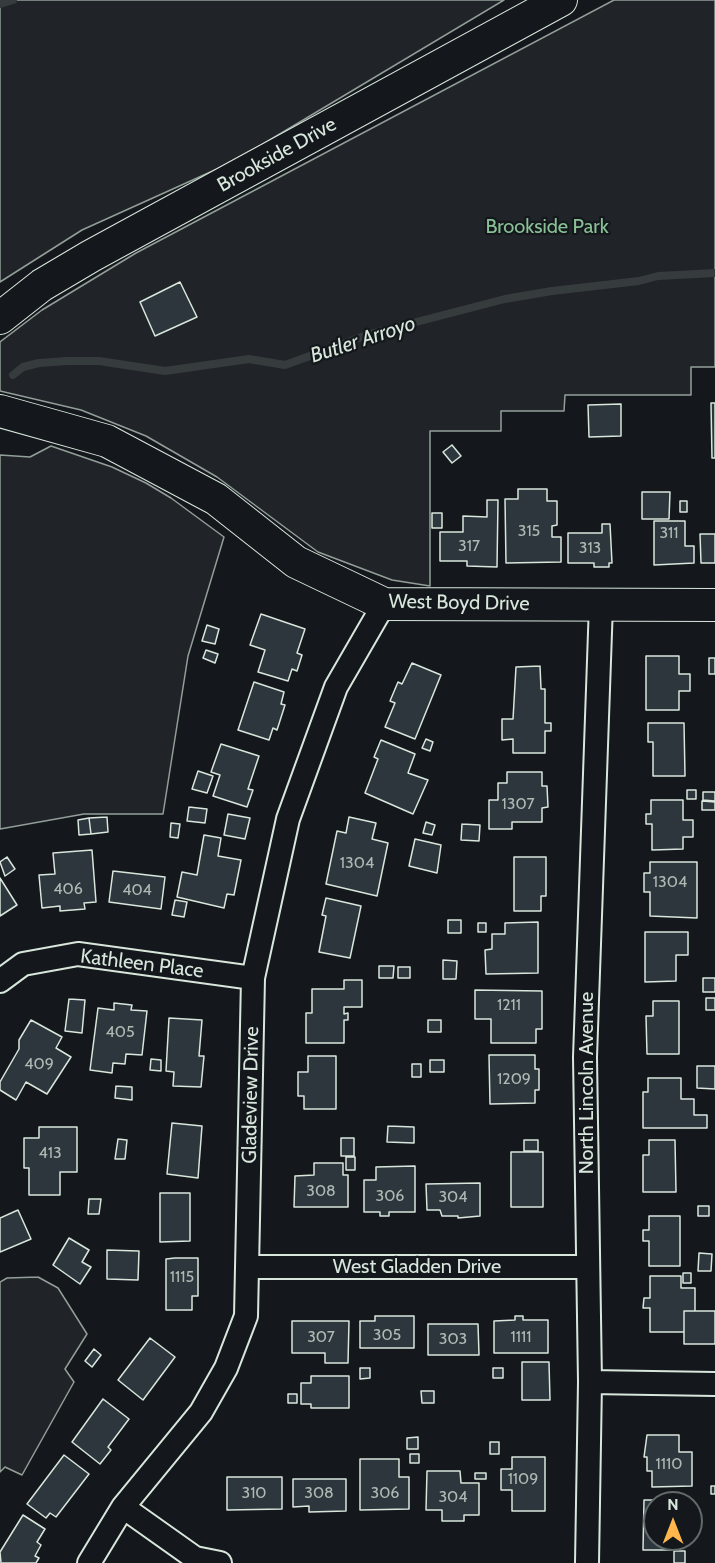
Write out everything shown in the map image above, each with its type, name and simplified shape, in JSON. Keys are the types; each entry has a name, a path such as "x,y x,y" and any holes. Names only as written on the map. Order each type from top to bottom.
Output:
{"street":[{"name":"Brookside Drive","path":"0,318 42,285 91,256 561,0"},
{"name":"West Boyd Drive","path":"0,411 107,441 216,499 296,562 384,604 715,605"},
{"name":"Gladeview Drive","path":"88,1563 123,1507 201,1412 226,1368 246,1316 253,978 288,819 336,687 384,604"},
{"name":"North Lincoln Avenue","path":"587,1563 590,1382 585,1057 601,604"},
{"name":"Kathleen Place","path":"0,981 23,964 78,954 253,978"},
{"name":"West Gladden Drive","path":"247,1267 588,1267"},
{"path":"590,1382 715,1384"},
{"path":"123,1507 195,1558 220,1563"}],"green space":[{"path":"0,0 504,0 263,144 217,169 82,230 0,282"},
{"name":"Brookside Park","path":"614,0 715,0 715,367 691,367 691,395 565,395 564,411 501,411 501,431 430,431 430,586 392,580 318,552 217,477 146,436 81,410 0,391 0,342 42,310 136,253"},
{"path":"51,446 112,467 146,483 171,498 224,537 188,656 163,814 84,814 0,829 0,455 30,457"},
{"path":"38,1277 58,1288 87,1334 65,1369 74,1382 22,1475 5,1467 0,1472 0,1282 7,1278"}],"building":[{"path":"180,282 197,317 155,336 140,302"},
{"path":"711,403 715,403 715,458 712,458"},
{"path":"621,404 621,436 589,437 588,405"},
{"path":"452,445 461,456 452,463 443,452"},
{"path":"518,489 547,489 547,501 557,501 557,525 552,526 552,537 561,537 561,562 506,563 505,499 518,499"},
{"path":"642,492 670,492 669,519 642,519"},
{"path":"487,500 498,500 497,567 467,566 467,561 440,561 440,532 463,532 463,516 487,517"},
{"path":"680,501 687,501 687,512 680,512"},
{"path":"432,513 442,513 442,528 432,528"},
{"path":"654,521 685,521 685,546 694,546 694,563 654,565"},
{"path":"602,524 610,524 612,563 609,563 609,567 594,567 594,563 568,563 568,533 602,533"},
{"path":"700,534 715,534 715,563 701,563"},
{"path":"261,614 305,629 297,653 302,655 297,671 292,669 288,681 258,672 265,650 250,645"},
{"path":"207,625 219,629 215,644 202,641"},
{"path":"206,650 218,654 215,663 203,658"},
{"path":"646,656 679,656 679,674 690,674 690,691 679,691 679,710 646,710"},
{"path":"709,658 715,658 715,674 709,674"},
{"path":"412,663 441,675 415,739 385,727 395,703 390,701 398,682 402,684"},
{"path":"540,666 541,689 545,689 545,723 551,723 551,731 545,731 545,753 513,753 513,739 502,740 502,719 513,719 516,667"},
{"path":"254,682 284,692 281,704 285,705 277,730 273,728 269,740 238,730"},
{"path":"648,723 684,723 685,776 653,776 653,742 648,742"},
{"path":"426,739 433,742 430,751 422,748"},
{"path":"381,740 415,754 408,773 428,780 413,814 365,793 378,759 374,757"},
{"path":"221,744 259,756 248,789 253,790 247,807 213,796 220,775 211,772"},
{"path":"198,771 213,776 207,793 192,789"},
{"path":"507,772 542,772 542,786 547,786 548,807 542,808 542,822 512,822 512,829 489,829 489,800 498,800 498,783 507,783"},
{"path":"687,790 696,790 696,799 687,799"},
{"path":"703,792 715,792 715,801 703,800"},
{"path":"651,800 683,800 683,820 693,820 693,837 683,837 683,849 652,850 652,824 646,824 646,814 651,814"},
{"path":"702,801 715,802 715,810 702,810"},
{"path":"189,807 207,809 205,823 187,821"},
{"path":"228,814 250,818 245,839 224,835"},
{"path":"107,817 108,832 91,834 89,818"},
{"path":"349,817 376,823 372,839 388,843 377,896 326,884 337,831 346,833"},
{"path":"89,818 91,834 79,835 78,820"},
{"path":"426,822 435,825 432,835 423,833"},
{"path":"171,823 180,824 178,838 170,837"},
{"path":"462,824 480,825 479,841 461,840"},
{"path":"204,835 221,838 218,856 241,860 234,895 227,894 224,908 177,897 182,872 197,875"},
{"path":"415,839 441,845 437,873 409,866"},
{"path":"92,850 96,902 84,903 85,909 60,911 60,906 42,908 39,875 55,874 53,853"},
{"path":"7,857 15,869 5,876 0,862"},
{"path":"514,857 546,857 546,896 541,896 541,911 514,911"},
{"path":"650,862 697,862 697,918 650,916 650,892 644,892 644,873 650,873"},
{"path":"113,871 165,877 161,909 109,902"},
{"path":"0,878 17,905 0,916"},
{"path":"326,898 361,906 350,958 319,952 326,916 322,915"},
{"path":"175,900 187,902 184,917 172,915"},
{"path":"448,920 461,920 461,933 448,933"},
{"path":"538,922 538,973 486,974 485,950 492,949 492,934 505,934 505,923"},
{"path":"478,923 486,923 486,932 478,932"},
{"path":"645,932 688,932 688,955 676,955 676,981 645,982"},
{"path":"443,960 457,961 456,979 443,979"},
{"path":"379,966 394,966 393,978 379,978"},
{"path":"398,967 410,967 410,978 398,978"},
{"path":"703,978 715,978 715,992 703,992"},
{"path":"344,980 362,980 362,1007 344,1007 344,1014 348,1013 348,1020 344,1020 344,1043 306,1043 306,1013 312,1013 312,989 344,989"},
{"path":"475,990 542,991 542,1029 536,1029 536,1043 491,1043 491,1019 475,1019"},
{"path":"706,998 715,998 715,1010 706,1010"},
{"path":"69,999 85,1000 82,1033 65,1031"},
{"path":"653,1001 679,1001 679,1054 647,1054 646,1016 653,1016"},
{"path":"114,1003 132,1005 131,1010 147,1011 142,1055 126,1054 125,1064 113,1063 112,1073 90,1070 98,1008 114,1010"},
{"path":"169,1018 202,1020 199,1056 204,1056 201,1087 173,1086 174,1072 166,1071"},
{"path":"31,1020 62,1037 56,1048 71,1057 47,1094 26,1082 16,1100 0,1090 0,1082 19,1049 19,1040"},
{"path":"428,1020 441,1020 441,1032 428,1032"},
{"path":"489,1055 535,1055 535,1069 539,1069 539,1090 535,1090 535,1103 490,1104"},
{"path":"308,1056 336,1056 336,1109 304,1109 304,1096 298,1096 298,1072 308,1072"},
{"path":"151,1059 161,1060 161,1071 150,1070"},
{"path":"430,1060 444,1060 444,1072 430,1072"},
{"path":"412,1064 421,1064 421,1077 412,1077"},
{"path":"697,1066 715,1066 715,1089 697,1088"},
{"path":"648,1078 681,1078 681,1099 694,1099 694,1115 707,1115 707,1128 643,1128 643,1092 648,1092"},
{"path":"116,1086 132,1087 132,1100 115,1098"},
{"path":"172,1123 202,1126 198,1178 167,1174"},
{"path":"388,1126 414,1127 414,1143 387,1142"},
{"path":"39,1127 77,1127 77,1172 60,1172 60,1195 29,1195 29,1168 24,1168 24,1138 39,1138"},
{"path":"341,1138 354,1138 354,1156 341,1156"},
{"path":"118,1139 127,1140 125,1159 115,1159"},
{"path":"524,1140 538,1140 538,1151 524,1151"},
{"path":"649,1140 675,1140 676,1192 643,1192 643,1155 649,1155"},
{"path":"511,1152 543,1152 543,1207 511,1207"},
{"path":"346,1157 355,1157 355,1170 346,1170"},
{"path":"314,1163 343,1163 343,1175 348,1175 348,1207 294,1207 295,1176 314,1175"},
{"path":"415,1166 415,1212 389,1212 389,1216 380,1216 380,1212 364,1212 364,1180 376,1180 376,1167"},
{"path":"480,1183 480,1216 458,1218 458,1216 442,1216 440,1210 427,1210 426,1184"},
{"path":"160,1193 190,1193 190,1241 160,1242"},
{"path":"89,1199 101,1199 99,1214 88,1214"},
{"path":"698,1206 709,1206 709,1216 698,1216"},
{"path":"18,1210 31,1239 0,1252 0,1218"},
{"path":"649,1216 680,1216 680,1266 649,1266 649,1241 643,1241 643,1230 649,1230"},
{"path":"69,1238 89,1250 82,1262 91,1267 80,1284 53,1265"},
{"path":"107,1250 139,1251 138,1280 107,1279"},
{"path":"699,1253 712,1254 711,1271 698,1271"},
{"path":"198,1258 198,1296 192,1296 192,1310 166,1310 166,1259"},
{"path":"683,1273 691,1273 691,1283 683,1283"},
{"path":"650,1276 681,1276 681,1288 695,1288 695,1311 684,1311 684,1332 650,1332 650,1308 643,1308 644,1298 650,1298"},
{"path":"684,1311 715,1311 715,1344 684,1344"},
{"path":"375,1316 414,1316 414,1348 360,1348 360,1321 375,1321"},
{"path":"515,1316 523,1316 523,1320 548,1320 548,1353 494,1353 494,1321 515,1320"},
{"path":"292,1321 349,1321 348,1363 325,1363 325,1353 292,1353"},
{"path":"428,1324 478,1324 479,1355 428,1355"},
{"path":"150,1338 175,1357 143,1400 118,1380"},
{"path":"94,1349 101,1355 92,1367 85,1361"},
{"path":"522,1362 549,1362 550,1400 522,1400"},
{"path":"360,1368 370,1368 370,1378 360,1379"},
{"path":"493,1368 503,1368 503,1378 493,1378"},
{"path":"311,1376 349,1376 349,1408 311,1408 311,1404 301,1404 301,1383 311,1383"},
{"path":"421,1391 434,1391 434,1403 422,1403"},
{"path":"288,1394 297,1394 297,1403 288,1403"},
{"path":"103,1399 129,1419 108,1447 111,1450 100,1464 72,1442"},
{"path":"647,1435 679,1435 679,1452 692,1452 692,1486 652,1487 652,1471 647,1471 647,1457 644,1457"},
{"path":"418,1437 418,1449 407,1449 407,1438"},
{"path":"490,1442 499,1442 499,1454 490,1454"},
{"path":"410,1454 419,1454 419,1463 410,1463"},
{"path":"64,1455 89,1474 56,1517 50,1513 46,1518 27,1504"},
{"path":"512,1457 545,1457 545,1511 512,1511 512,1490 501,1490 501,1469 512,1469"},
{"path":"360,1459 399,1459 399,1477 409,1477 409,1509 360,1510"},
{"path":"427,1471 460,1471 461,1483 479,1483 479,1515 464,1515 464,1521 442,1521 442,1510 426,1510"},
{"path":"475,1473 486,1473 486,1479 475,1479"},
{"path":"227,1477 282,1477 282,1509 227,1510"},
{"path":"293,1479 346,1479 346,1511 309,1512 309,1506 293,1507"},
{"path":"711,1486 715,1486 715,1494 711,1494"},
{"path":"23,1515 45,1529 37,1542 41,1545 35,1556 39,1558 36,1563 1,1563 0,1552"},
{"path":"674,1551 685,1551 685,1563 674,1563"}],"waterway":[{"path":"0,4 13,0"},
{"name":"Butler Arroyo","path":"13,375 23,367 39,363 68,361 99,361 165,371 249,359 285,365 370,334 505,299 639,281 658,276 715,273"}]}
